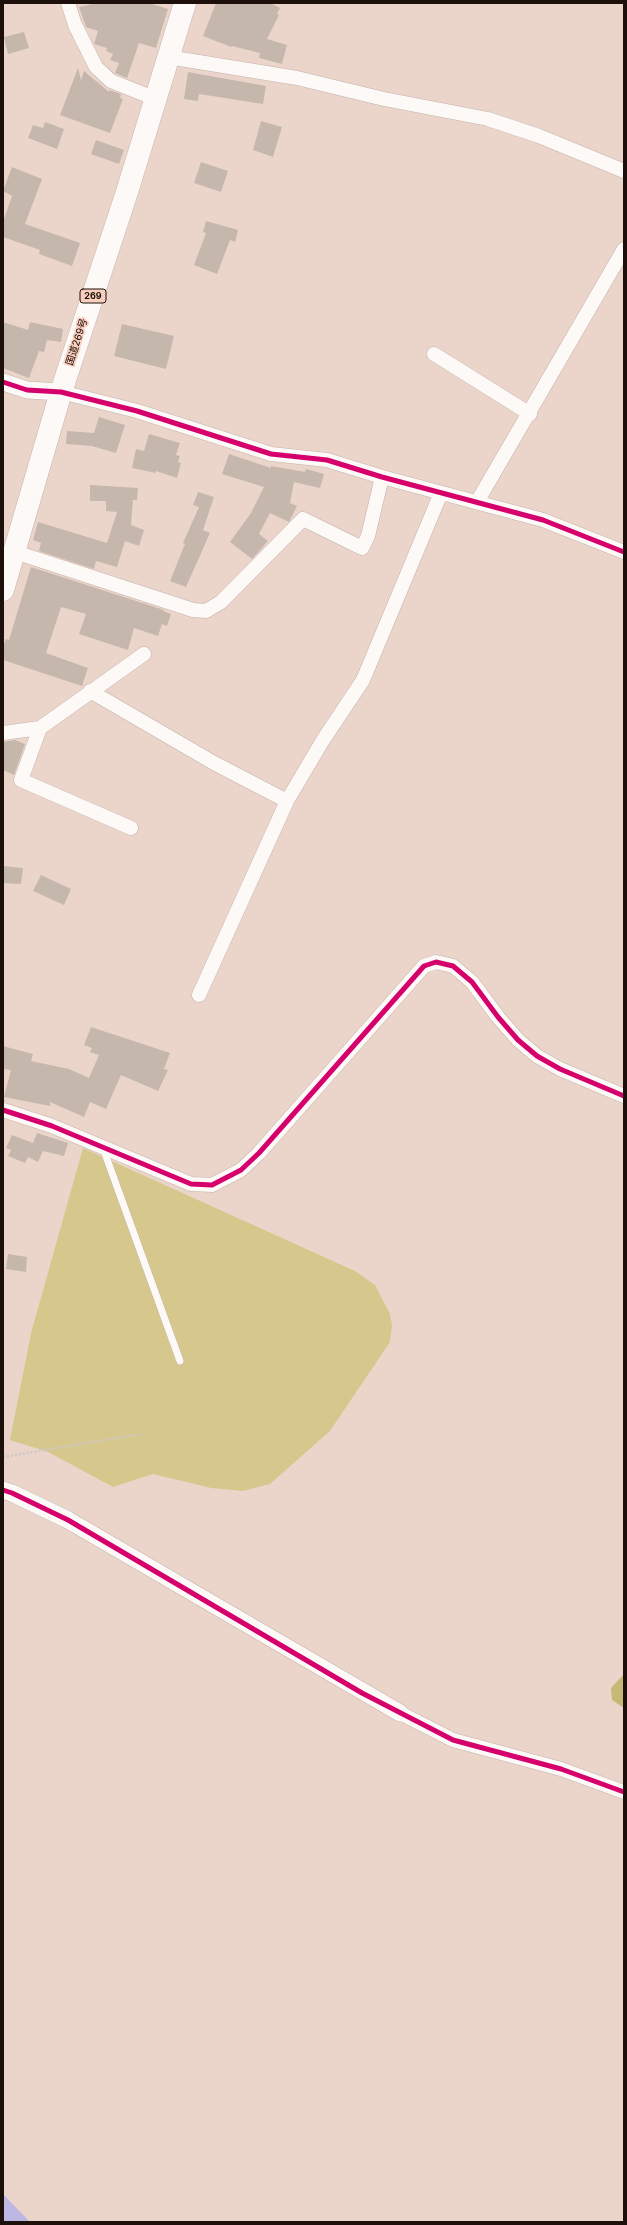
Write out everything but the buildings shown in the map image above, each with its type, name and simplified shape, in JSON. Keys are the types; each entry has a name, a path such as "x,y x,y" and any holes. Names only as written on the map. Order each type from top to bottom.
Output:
{"highway":[{"name":"国道269号","path":"3,590 61,392 156,99 185,3"}],"street":[{"path":"68,3 75,25 96,67 111,81 156,99"},
{"path":"168,57 297,78 384,99 488,119 539,136 624,171"},
{"path":"477,502 530,414 624,249"},
{"path":"434,354 530,414"},
{"path":"3,382 27,390 61,392 137,412 270,454 327,460 382,477 543,520 624,552"},
{"path":"15,552 193,610 206,611 221,602 303,520 362,548 368,536 382,477"},
{"path":"199,995 287,801 323,740 363,680 441,493"},
{"path":"3,733 40,728 144,654"},
{"path":"90,691 214,763 287,801"},
{"path":"40,728 21,780 131,828"},
{"path":"3,1110 52,1126 191,1184 212,1186 241,1170 259,1154 424,966 436,962 453,966 472,982 498,1017 518,1040 537,1056 560,1069 624,1096"},
{"path":"3,1490 12,1492 68,1520 362,1693 453,1740 561,1769 624,1792"}],"lane":[{"path":"102,1146 180,1361"}],"path":[{"path":"3,1457 142,1434"}],"shaded area":[{"path":"83,1148 355,1271 375,1285 390,1314 392,1325 390,1342 330,1431 270,1484 243,1491 211,1488 153,1474 113,1487 48,1452 10,1440 31,1333"},
{"path":"624,1674 624,1708 612,1700 611,1688"},
{"path":"3,2194 30,2222 3,2222"}],"cycle path":[{"path":"3,382 27,390 61,392 137,411 271,454 327,460 382,477 543,520 624,552"},
{"path":"3,1110 52,1126 191,1184 212,1185 241,1170 259,1153 424,966 436,962 453,966 472,982 498,1017 518,1040 537,1056 560,1069 624,1096"},
{"path":"3,1490 68,1520 362,1693 453,1740 561,1769 624,1792"}]}
